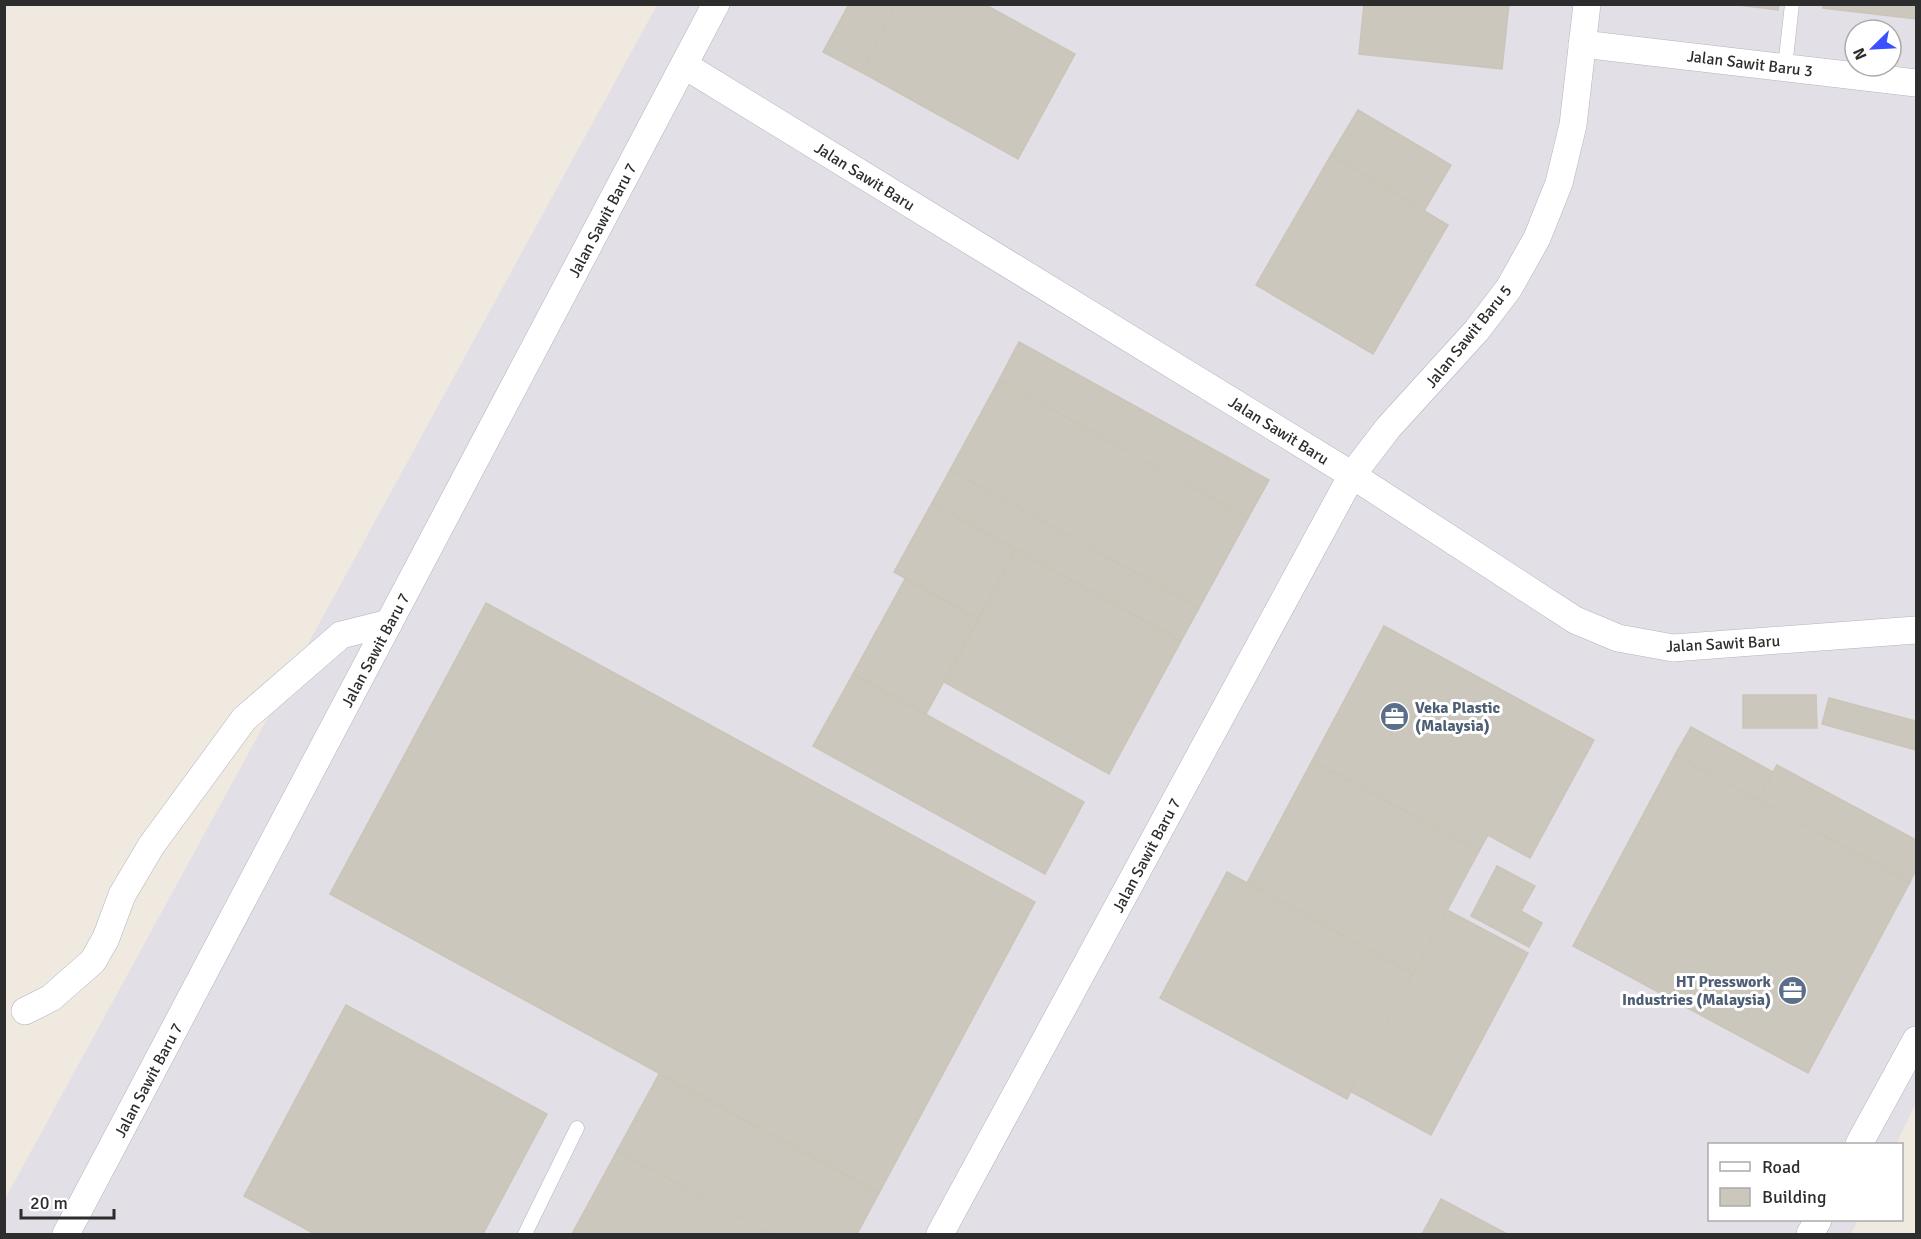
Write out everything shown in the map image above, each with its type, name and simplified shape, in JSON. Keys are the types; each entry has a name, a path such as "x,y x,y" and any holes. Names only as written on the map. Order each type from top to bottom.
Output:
{"street":[{"path":"684,65 716,4"},
{"name":"Jalan Sawit Baru 5","path":"1352,475 1388,428 1477,330 1509,288 1537,238 1559,183 1574,125 1587,4"},
{"name":"Jalan Sawit Baru 3","path":"1582,44 1917,83"},
{"name":"Jalan Sawit Baru","path":"684,65 1352,475 1575,620 1618,638 1673,648 1917,630"},
{"name":"Jalan Sawit Baru 7","path":"66,1234 684,65"},
{"name":"Jalan Sawit Baru 7","path":"940,1234 1352,475"},
{"path":"26,1011 51,998 93,962 106,938 122,895 152,846 244,719 341,635 389,623"},
{"path":"1860,1143 1917,1040"}],"lane":[{"path":"1785,67 1792,4"},
{"path":"525,1234 577,1128"}],"shaded area":[{"path":"657,5 1916,5 1916,1103 1896,1143 1708,1143 1708,1221 1858,1221 1851,1234 5,1234 5,1199"}],"building":[{"path":"849,4 897,4 861,72 823,52"},
{"path":"897,4 984,4 1075,54 1018,159 861,72"},
{"path":"1364,4 1509,4 1502,69 1359,54"},
{"path":"1730,4 1779,4 1778,10"},
{"path":"1823,4 1916,4 1916,19 1823,8"},
{"path":"1358,110 1451,165 1424,211 1331,155"},
{"path":"1331,155 1448,225 1373,354 1256,285"},
{"path":"1019,342 1269,480 1248,518 999,380"},
{"path":"999,380 1248,518 1199,608 950,470"},
{"path":"950,470 1199,608 1181,641 932,503"},
{"path":"932,503 1016,550 978,619 894,572"},
{"path":"1016,550 1181,641 1109,774 944,682"},
{"path":"905,579 978,619 926,714 853,674"},
{"path":"486,603 1035,902 879,1193 330,894"},
{"path":"1384,626 1594,740 1530,858 1488,835 1479,851 1312,761"},
{"path":"853,674 1084,802 1045,874 813,746"},
{"path":"1743,695 1816,695 1817,728 1743,728"},
{"path":"1829,698 1916,721 1916,750 1822,724"},
{"path":"1691,727 1773,772 1758,800 1675,755"},
{"path":"1675,755 1910,882 1808,1073 1573,946"},
{"path":"1312,761 1479,851 1413,974 1247,883"},
{"path":"1777,765 1916,840 1916,869 1910,882 1758,800"},
{"path":"1497,866 1535,886 1521,911 1542,923 1529,947 1471,916"},
{"path":"1227,872 1413,974 1347,1099 1160,998"},
{"path":"1447,910 1528,953 1431,1135 1350,1091"},
{"path":"346,1005 547,1114 483,1234 315,1234 244,1196"},
{"path":"659,1074 879,1193 857,1234 771,1234 617,1151"},
{"path":"617,1151 771,1234 572,1234"},
{"path":"1441,1199 1507,1234 1422,1234"}],"place":[{"name":"Veka Plastic (Malaysia)","path":"1394,716"},
{"name":"HT Presswork Industries (Malaysia)","path":"1792,990"}]}
